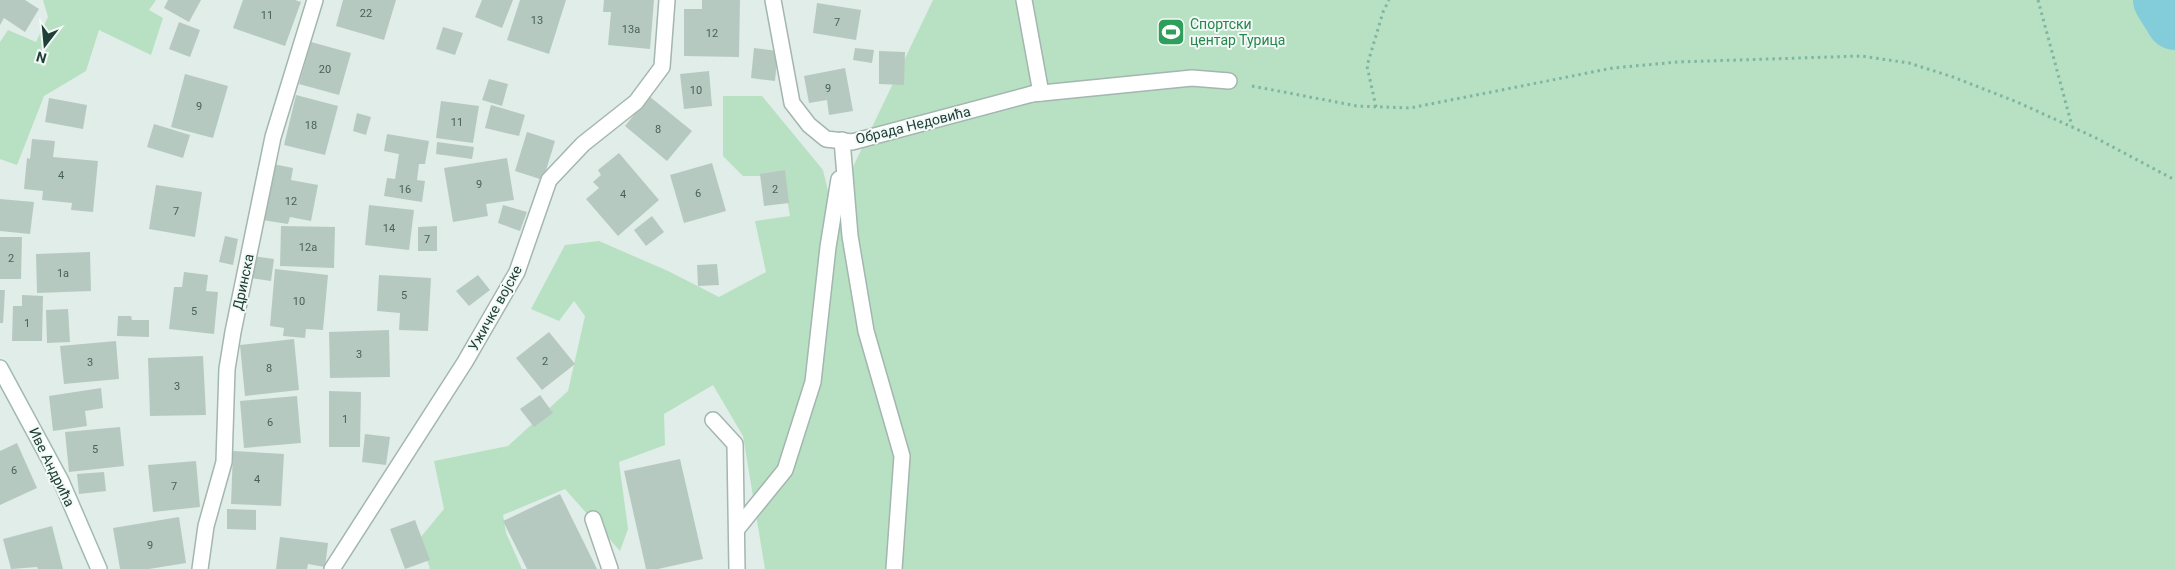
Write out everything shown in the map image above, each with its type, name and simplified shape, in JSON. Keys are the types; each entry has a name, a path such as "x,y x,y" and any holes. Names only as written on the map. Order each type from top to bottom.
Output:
{"street":[{"name":"Дринска","path":"200,569 206,526 224,462 227,369 232,332 273,137 314,0"},
{"name":"Ужичке војске","path":"332,569 465,362 517,272 550,180 583,144 636,102 662,67 667,0"},
{"name":"Обрада Недовића","path":"773,0 792,103 808,125 826,138 852,142 1037,94 1192,78 1229,81"},
{"path":"1024,0 1037,94"},
{"path":"737,529 785,470 813,382 828,248 842,160 842,140"},
{"path":"842,140 850,236 866,331 902,456 894,569"},
{"name":"Иве Андрића","path":"0,368 61,481 99,569"},
{"path":"713,420 735,444 738,569"},
{"path":"593,519 610,569"}],"path":[{"path":"1376,107 1367,66 1383,12 1389,0"},
{"path":"2038,0 2072,127"},
{"path":"1229,81 1319,100 1376,107 1410,108 1613,68 1686,62 1861,56 1909,64 1953,77 2072,127 2149,164 2175,180"}],"green space":[{"path":"43,0 156,0 149,10 163,18 151,55 99,30 86,71 44,96 17,165 0,159 0,42 8,30 36,42 48,17"},
{"path":"933,0 2175,0 2175,569 765,569 743,436 713,385 664,414 665,445 619,462 628,529 620,551 565,489 503,515 506,533 522,569 430,569 420,538 444,509 434,461 508,446 568,391 585,316 574,301 559,321 531,309 565,245 599,241 668,271 719,297 766,272 755,221 790,216 783,176 743,176 723,156 723,96 762,96 823,170 828,191 840,194"}],"building":[{"path":"0,0 25,0 39,9 25,32 4,18 0,25"},
{"path":"168,0 201,0 189,22 164,8"},
{"path":"243,0 295,0 301,2 285,46 233,28"},
{"path":"343,0 396,0 384,40 336,26"},
{"path":"482,0 513,0 502,28 475,17"},
{"path":"520,0 566,0 549,54 507,40"},
{"path":"604,0 654,0 650,49 608,45 611,12 603,12"},
{"path":"702,0 740,0 739,57 684,56 684,9 702,9"},
{"path":"817,3 861,10 856,40 813,33"},
{"path":"179,22 200,30 190,57 169,49"},
{"path":"443,27 463,33 455,55 436,49"},
{"path":"311,42 351,53 339,95 299,84"},
{"path":"754,48 778,51 775,81 751,78"},
{"path":"855,48 874,50 872,63 853,60"},
{"path":"879,51 905,52 904,85 879,84"},
{"path":"845,68 853,111 829,115 827,100 809,103 804,76"},
{"path":"709,71 712,106 684,109 680,74"},
{"path":"185,74 228,86 213,138 171,127"},
{"path":"489,79 508,84 502,106 482,100"},
{"path":"296,95 338,106 325,155 284,145"},
{"path":"649,96 692,131 667,161 625,126"},
{"path":"49,98 87,105 83,129 45,122"},
{"path":"441,101 479,106 473,143 436,138"},
{"path":"491,105 525,115 519,136 485,128"},
{"path":"357,113 371,117 366,135 353,131"},
{"path":"154,124 190,135 183,158 147,147"},
{"path":"527,132 555,141 543,180 515,171"},
{"path":"387,134 429,141 425,164 419,164 417,180 425,181 422,202 384,196 387,178 395,179 399,154 384,151"},
{"path":"32,139 55,141 53,157 98,161 93,212 71,210 72,203 42,200 43,191 24,189 27,158 30,159"},
{"path":"437,142 474,147 472,159 436,154"},
{"path":"619,153 659,200 618,236 586,199 599,188 593,182 601,175 598,170"},
{"path":"507,158 514,200 486,204 488,216 453,222 444,168"},
{"path":"712,163 726,211 684,223 670,175"},
{"path":"273,164 293,168 291,180 318,185 311,221 290,217 288,224 262,220"},
{"path":"785,170 789,203 764,206 760,174"},
{"path":"156,185 202,192 195,237 149,229"},
{"path":"0,199 34,202 30,234 0,231"},
{"path":"369,205 414,210 409,250 365,245"},
{"path":"503,205 527,212 520,231 498,223"},
{"path":"652,216 664,232 646,246 634,230"},
{"path":"281,226 335,227 334,268 280,266"},
{"path":"437,226 437,251 418,251 418,227"},
{"path":"225,236 238,239 233,265 219,262"},
{"path":"0,237 22,237 21,279 0,279"},
{"path":"90,252 91,291 37,293 36,254"},
{"path":"252,256 274,259 271,281 250,278"},
{"path":"717,264 719,285 698,286 697,265"},
{"path":"275,269 328,275 323,330 306,329 305,338 283,336 284,328 270,326"},
{"path":"184,272 208,275 206,291 218,292 214,334 169,329 174,287 182,287"},
{"path":"379,275 431,278 428,331 399,330 400,313 377,311"},
{"path":"478,275 490,290 469,306 456,291"},
{"path":"0,290 5,290 3,323 0,323"},
{"path":"22,295 43,296 42,341 12,341 13,306 22,306"},
{"path":"68,309 70,342 47,343 46,310"},
{"path":"118,316 131,316 132,320 149,320 149,337 117,336"},
{"path":"389,330 390,377 330,378 329,332"},
{"path":"549,332 575,364 542,390 516,358"},
{"path":"294,339 299,390 245,396 240,345"},
{"path":"116,341 119,379 64,384 60,346"},
{"path":"203,356 206,415 150,416 148,358"},
{"path":"101,388 103,408 85,411 87,426 53,431 49,396"},
{"path":"329,391 361,392 360,447 329,447"},
{"path":"540,395 553,413 534,427 520,409"},
{"path":"297,396 301,443 244,448 240,401"},
{"path":"120,427 124,466 69,472 65,432"},
{"path":"365,434 390,437 386,465 362,462"},
{"path":"17,443 37,488 0,505 0,451"},
{"path":"233,451 284,454 281,506 231,504"},
{"path":"680,459 703,559 658,569 646,569 624,471"},
{"path":"196,461 200,507 153,512 148,465"},
{"path":"104,472 106,491 79,494 77,474"},
{"path":"560,494 597,569 527,569 503,521"},
{"path":"227,509 256,510 256,530 227,529"},
{"path":"179,517 186,563 149,569 120,569 113,528"},
{"path":"415,520 430,560 405,569 390,529"},
{"path":"52,526 63,569 38,569 37,567 11,569 3,539"},
{"path":"280,537 328,543 325,567 308,564 307,569 276,569"}],"waterway":[{"path":"2162,0 2175,21"}],"place":[{"name":"Спортски центар Турица","path":"1171,32"}]}
